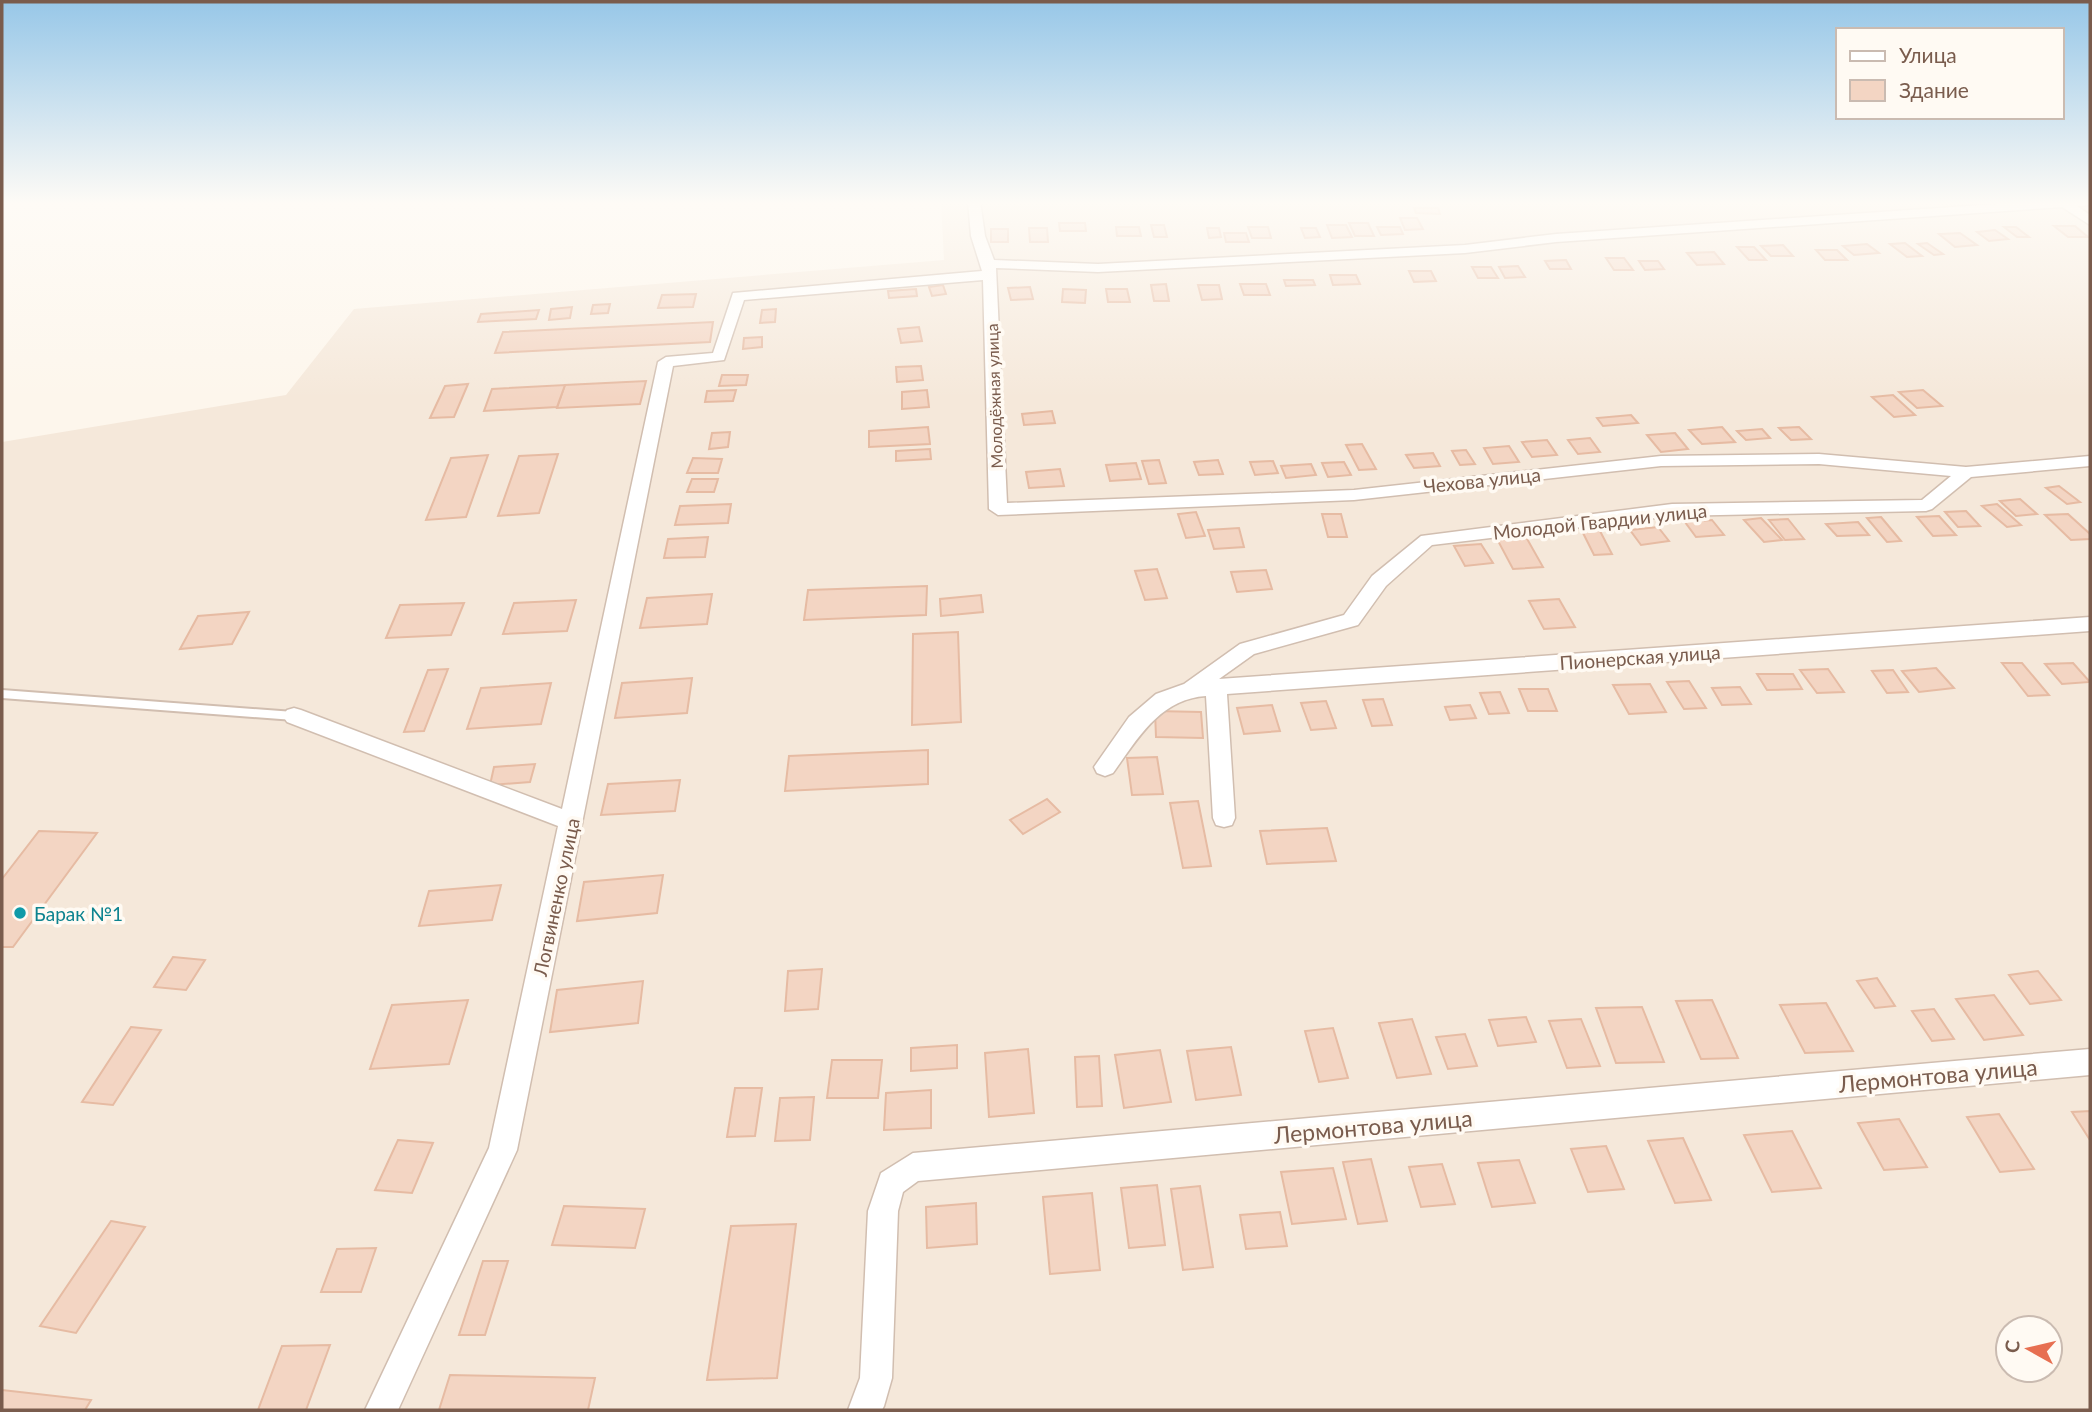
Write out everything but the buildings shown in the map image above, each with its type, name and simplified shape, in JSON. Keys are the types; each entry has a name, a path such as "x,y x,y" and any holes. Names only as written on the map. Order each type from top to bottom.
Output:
{"street":[{"name":"Молодёжная улица","path":"988,267 998,509"},
{"path":"989,270 1119,267"},
{"name":"Логвиненко улица","path":"381,1410 503,1150 666,362 719,357 738,296 989,270"},
{"name":"Чехова улица","path":"998,509 1354,495 1661,461 1819,459 1966,471"},
{"path":"1966,471 2090,461"},
{"name":"Молодой Гвардии улица","path":"1191,689 1247,649 1351,621 1379,580 1427,540 1672,510 1926,505 1966,471"},
{"name":"Пионерская улица","path":"1191,689 2090,624"},
{"path":"1216,688 1224,818"},
{"path":"1105,767 1137,723 1163,699 1191,689"},
{"path":"294,716 572,822"},
{"name":"Лермонтова улица","path":"864,1410 868,1406 876,1378 883,1211 891,1183 913,1167 2090,1062"}],"lane":[{"path":"2,694 294,716"}],"shaded area":[{"path":"861,267 2090,267 2090,1410 2,1410 2,442 286,395 354,309"}],"place":[{"name":"Барак №1","path":"20,913"}]}
